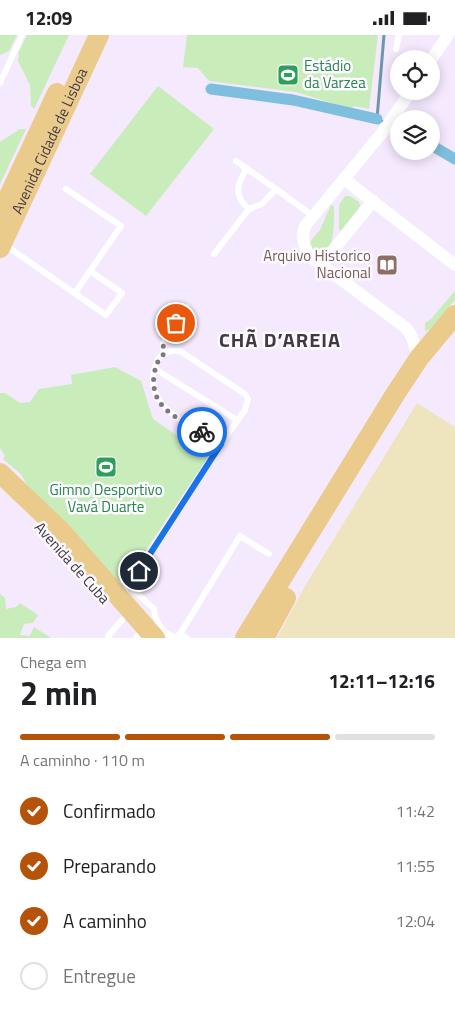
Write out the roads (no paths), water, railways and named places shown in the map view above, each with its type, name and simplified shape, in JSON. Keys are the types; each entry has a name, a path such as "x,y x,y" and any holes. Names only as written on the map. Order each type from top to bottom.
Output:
{"main road":[{"name":"Avenida Cidade de Lisboa","path":"0,215 85,35"},
{"name":"Avenida Cidade de Lisboa","path":"1,245 99,35"},
{"path":"245,638 419,358 455,315"},
{"path":"264,638 384,435 422,376 455,335"},
{"name":"Avenida de Cuba","path":"0,473 124,592 142,638"},
{"name":"Avenida de Cuba","path":"0,493 50,537 122,620 142,638"}],"street":[{"path":"438,50 448,35"},
{"path":"405,100 382,133 309,221 302,236 304,248 312,258 406,328 411,335 419,358"},
{"path":"344,179 455,265"},
{"path":"322,264 373,201"}],"lane":[{"path":"0,83 22,35"},
{"path":"396,49 399,35"},
{"path":"236,161 276,189 309,221"},
{"path":"247,168 240,179 238,193 240,199 249,209"},
{"path":"66,189 121,226 75,293"},
{"path":"214,253 249,209 262,204 276,189"},
{"path":"1,245 106,315 122,293 90,271"},
{"path":"164,354 163,343 187,307"},
{"path":"221,444 159,404 154,391 155,369 159,358 164,354 180,351 245,394 247,404 237,420 124,592 154,609 155,619 168,634 176,637 180,634 240,536 269,554"},
{"path":"155,369 237,420"},
{"path":"109,638 108,636 122,620"},
{"path":"180,634 187,638"}],"waterway":[{"path":"384,35 377,119 386,123"},
{"path":"211,89 293,100 377,119"},
{"path":"440,150 455,159"}],"place":[{"name":"Estádio da Varzea","path":"288,75"},
{"name":"Arquivo Historico Nacional","path":"387,265"},
{"name":"Gimno Desportivo Vavá Duarte","path":"106,467"}],"district":[{"name":"CHÃ D’AREIA","path":"280,340"}]}
